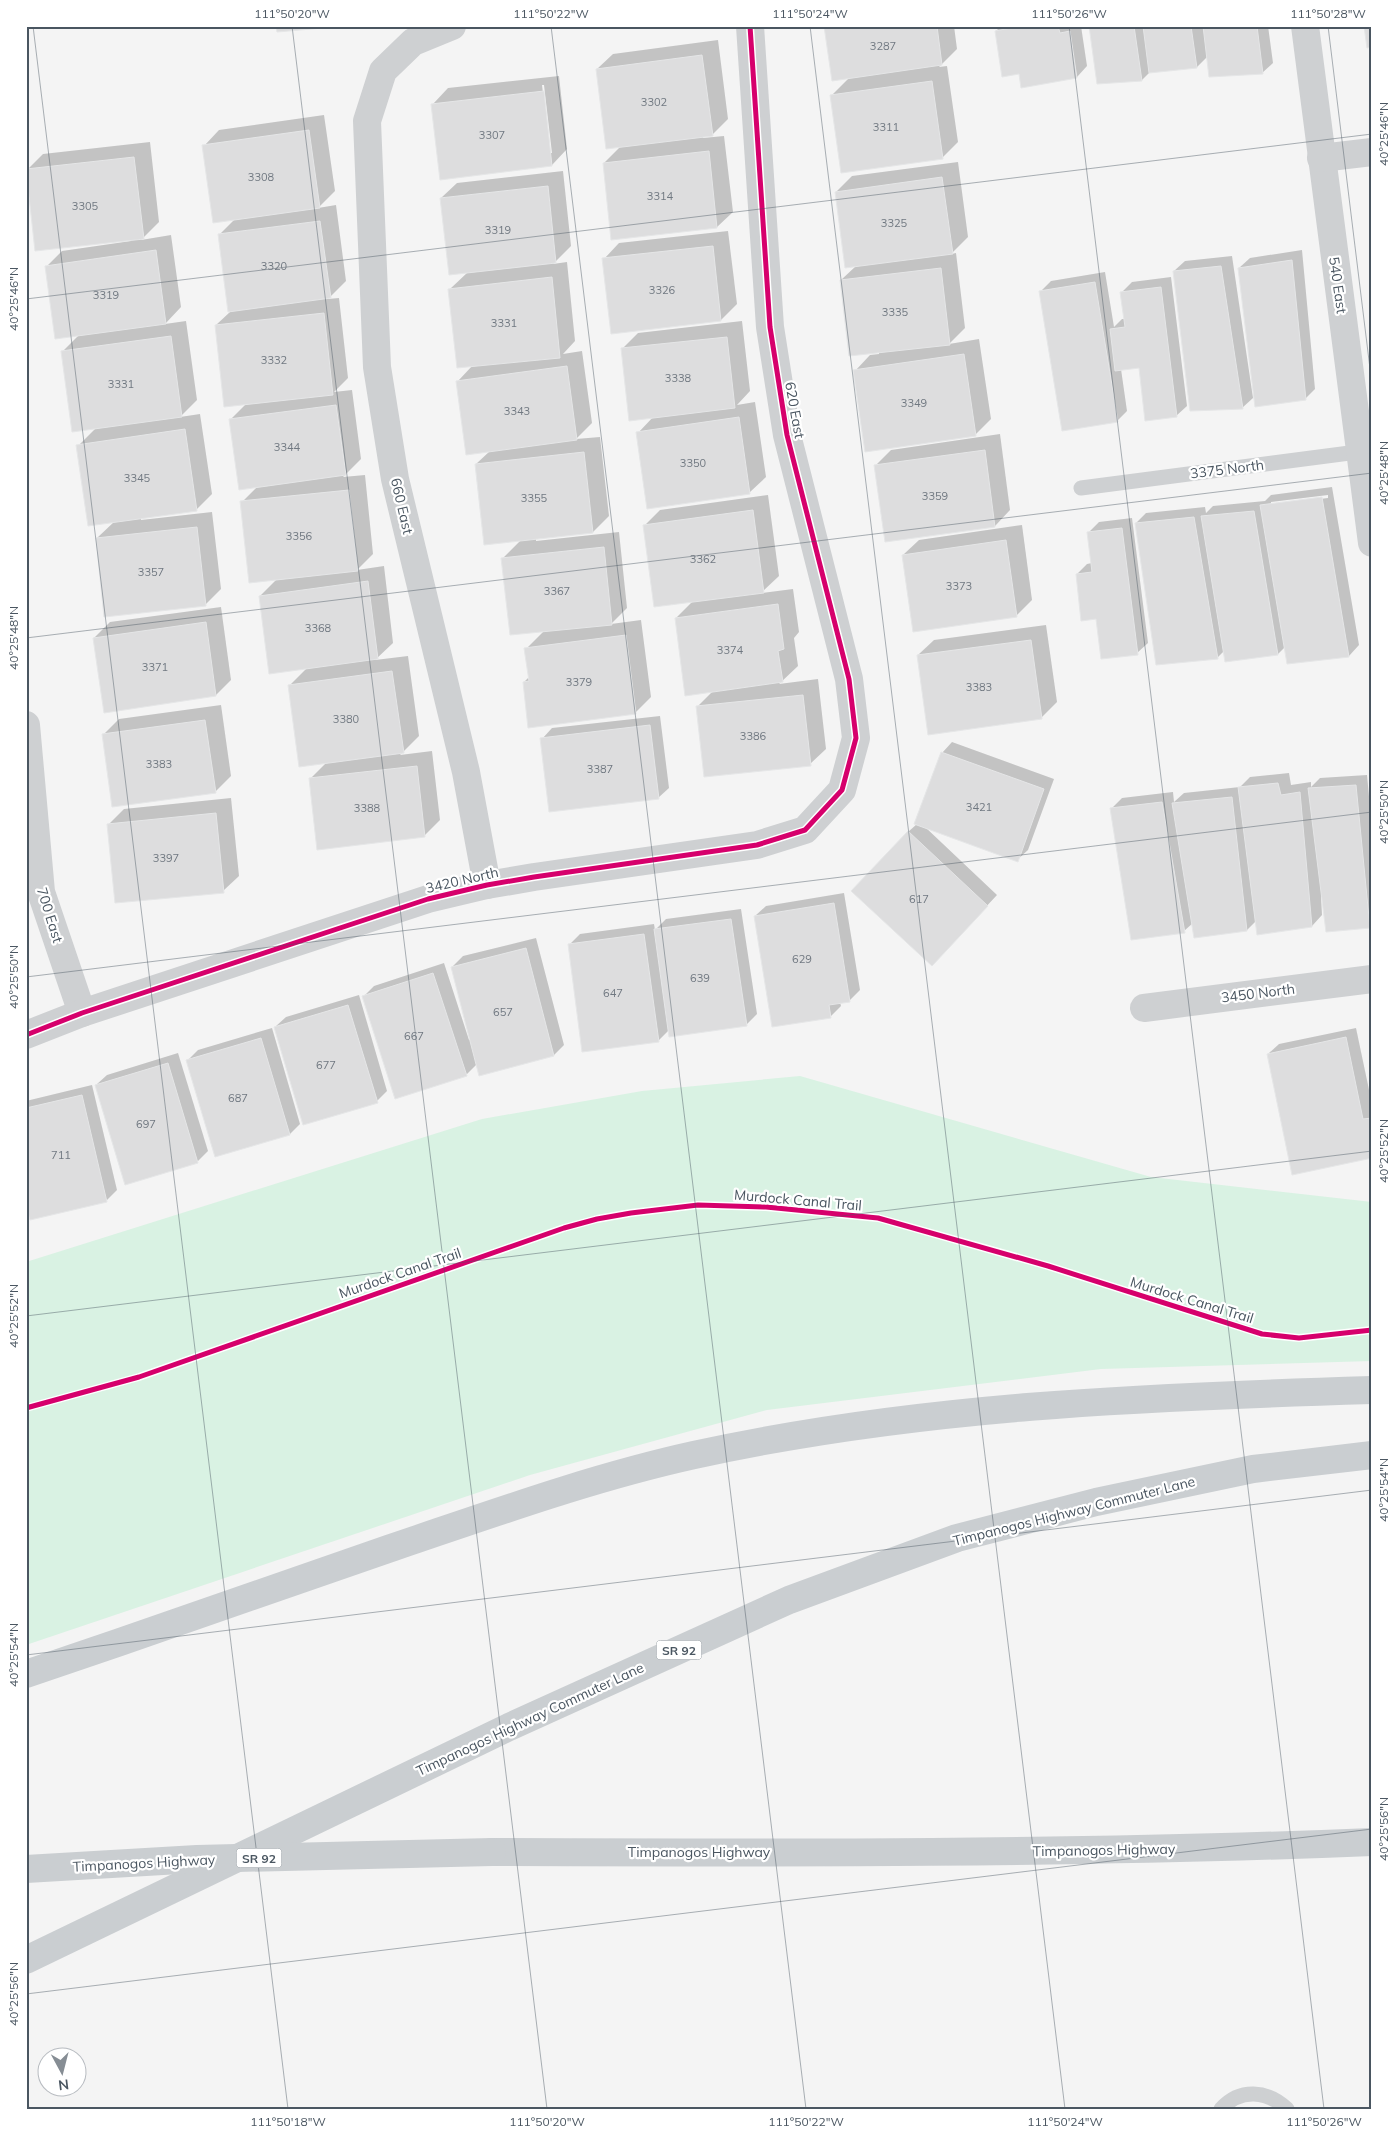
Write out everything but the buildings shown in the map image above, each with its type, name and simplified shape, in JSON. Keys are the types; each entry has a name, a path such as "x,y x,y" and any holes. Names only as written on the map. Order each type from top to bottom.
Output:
{"main road":[{"path":"26,1674 541,1497 692,1456 842,1428 972,1412 1178,1396 1372,1390"},
{"name":"Timpanogos Highway Commuter Lane","path":"26,1960 509,1727 789,1600 958,1538 1096,1502 1253,1468 1372,1455"},
{"name":"Timpanogos Highway","path":"26,1869 197,1859 492,1852 867,1853 1202,1849 1372,1842"}],"street":[{"name":"660 East","path":"452,26 413,42 383,71 367,121 377,367 395,479 466,772 487,885"},
{"name":"620 East","path":"750,26 770,327 787,435 849,679 856,738 842,790"},
{"name":"540 East","path":"1305,26 1321,158 1366,451 1372,543"},
{"path":"1321,158 1372,152"},
{"name":"700 East","path":"26,725 41,892 82,1013"},
{"name":"3420 North","path":"26,1035 82,1013 428,899 487,885 757,845 805,830 842,790"},
{"name":"3450 North","path":"1144,1008 1372,979"}],"lane":[{"name":"3375 North","path":"1081,488 1366,451"},
{"path":"1221,2109 1238,2096 1250,2093 1264,2094 1276,2099 1287,2109"}],"green space":[{"path":"800,1076 1151,1177 1372,1202 1372,1361 1101,1369 767,1410 530,1475 26,1645 26,1262 482,1119 642,1091"}],"cycle path":[{"path":"26,1035 82,1013 428,899 487,885 534,877 757,845 805,830 842,790 856,738 849,679 787,435 770,327 750,26"},
{"name":"Murdock Canal Trail","path":"26,1408 139,1377 564,1228 597,1219 631,1213 698,1205 766,1207 878,1218 1048,1266 1262,1334 1299,1338 1372,1330"}]}
